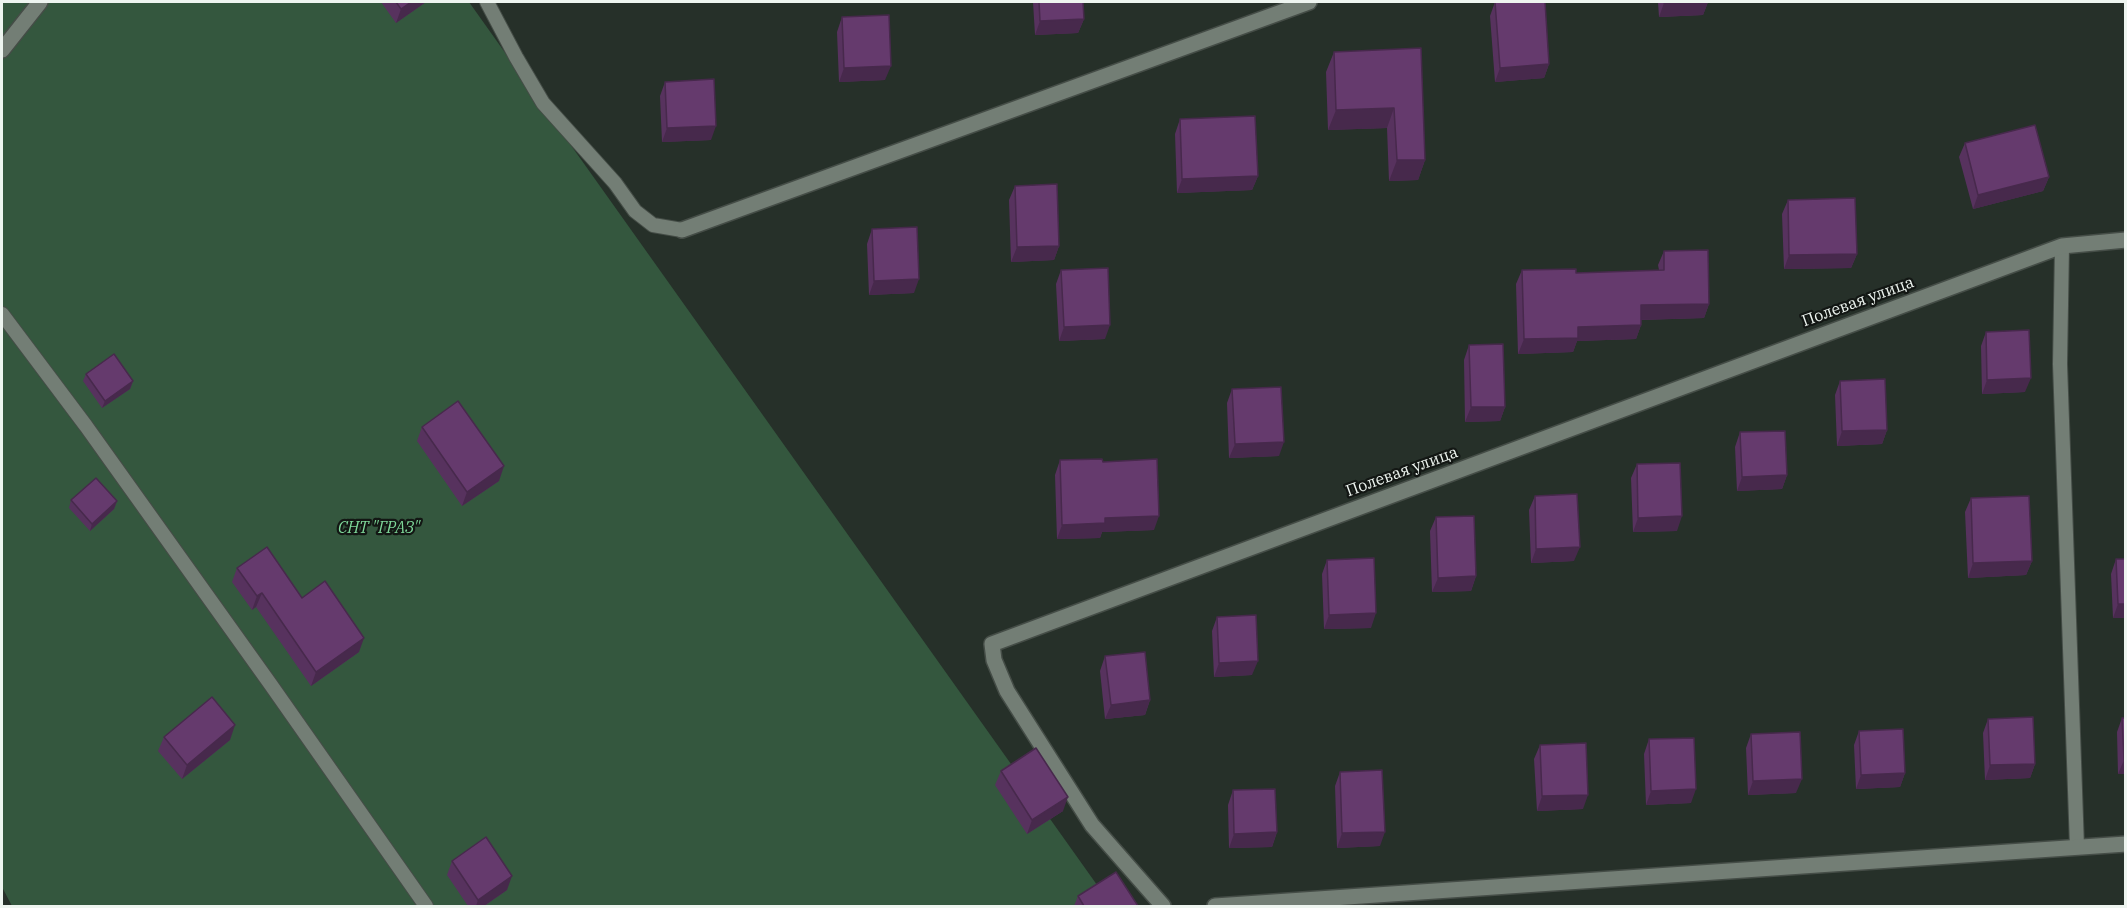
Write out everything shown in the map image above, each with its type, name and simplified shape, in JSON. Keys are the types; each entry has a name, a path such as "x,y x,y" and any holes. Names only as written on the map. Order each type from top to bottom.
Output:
{"street":[{"path":"2,50 40,2"},
{"path":"682,230 1309,2"},
{"name":"Полевая улица","path":"1163,906 1092,825 1008,691 994,660 992,644 2062,246 2126,240"},
{"path":"1215,906 2126,844"}],"lane":[{"path":"487,2 543,103 615,183 635,211 653,225 682,230"},
{"path":"2062,246 2060,364 2077,847"},
{"path":"2,314 86,426 272,685 426,906"}],"green space":[{"name":"СНТ \"ГРАЗ\"","path":"2,2 469,2 1112,906 12,906 2,887"}],"building":[{"path":"396,2 411,2 401,9"},
{"path":"1039,2 1083,2 1084,19 1040,21"},
{"path":"1495,2 1545,2 1549,64 1500,68"},
{"path":"889,15 891,66 844,68 842,17"},
{"path":"1421,48 1425,160 1397,160 1394,108 1336,110 1334,52"},
{"path":"714,79 716,126 667,128 665,82"},
{"path":"1255,116 1258,176 1182,179 1180,119"},
{"path":"2035,125 2049,177 1978,195 1965,143"},
{"path":"1057,184 1059,246 1017,247 1015,186"},
{"path":"1855,198 1857,254 1789,255 1788,200"},
{"path":"917,227 919,279 874,281 872,229"},
{"path":"1708,250 1709,304 1641,305 1641,325 1578,327 1578,338 1524,339 1522,270 1576,269 1576,273 1664,270 1664,251"},
{"path":"1108,268 1110,325 1064,327 1061,270"},
{"path":"2029,330 2031,378 1987,380 1986,332"},
{"path":"1503,344 1505,407 1471,407 1469,345"},
{"path":"114,354 133,381 105,401 86,374"},
{"path":"1885,379 1887,430 1842,431 1840,381"},
{"path":"1281,387 1284,442 1235,444 1232,389"},
{"path":"458,401 504,466 467,492 422,427"},
{"path":"1785,431 1787,475 1742,477 1740,432"},
{"path":"1102,459 1103,462 1157,459 1159,516 1105,518 1105,523 1062,525 1060,460"},
{"path":"1680,463 1682,516 1638,518 1637,464"},
{"path":"96,478 117,501 92,524 71,500"},
{"path":"1577,494 1580,547 1536,549 1535,496"},
{"path":"2029,496 2032,561 1973,563 1971,498"},
{"path":"1474,516 1476,576 1438,578 1436,517"},
{"path":"267,547 302,598 325,581 364,638 316,672 262,593 257,596 237,568"},
{"path":"1374,558 1376,613 1329,615 1327,560"},
{"path":"2116,559 2126,559 2126,604 2118,604"},
{"path":"1256,615 1258,661 1219,663 1217,617"},
{"path":"1145,652 1150,700 1111,705 1105,656"},
{"path":"212,697 235,725 187,765 164,737"},
{"path":"2033,717 2035,764 1990,765 1988,719"},
{"path":"2122,718 2126,718 2126,760 2124,760"},
{"path":"1903,729 1905,773 1861,775 1859,731"},
{"path":"1800,732 1802,779 1753,781 1751,734"},
{"path":"1694,738 1696,789 1651,791 1649,739"},
{"path":"1586,743 1588,795 1542,796 1540,745"},
{"path":"1036,748 1068,797 1032,820 1001,771"},
{"path":"1382,770 1385,832 1342,833 1340,772"},
{"path":"1275,789 1277,832 1234,834 1233,790"},
{"path":"486,837 512,876 478,900 452,861"},
{"path":"1116,872 1138,906 1084,906 1078,896"}]}
